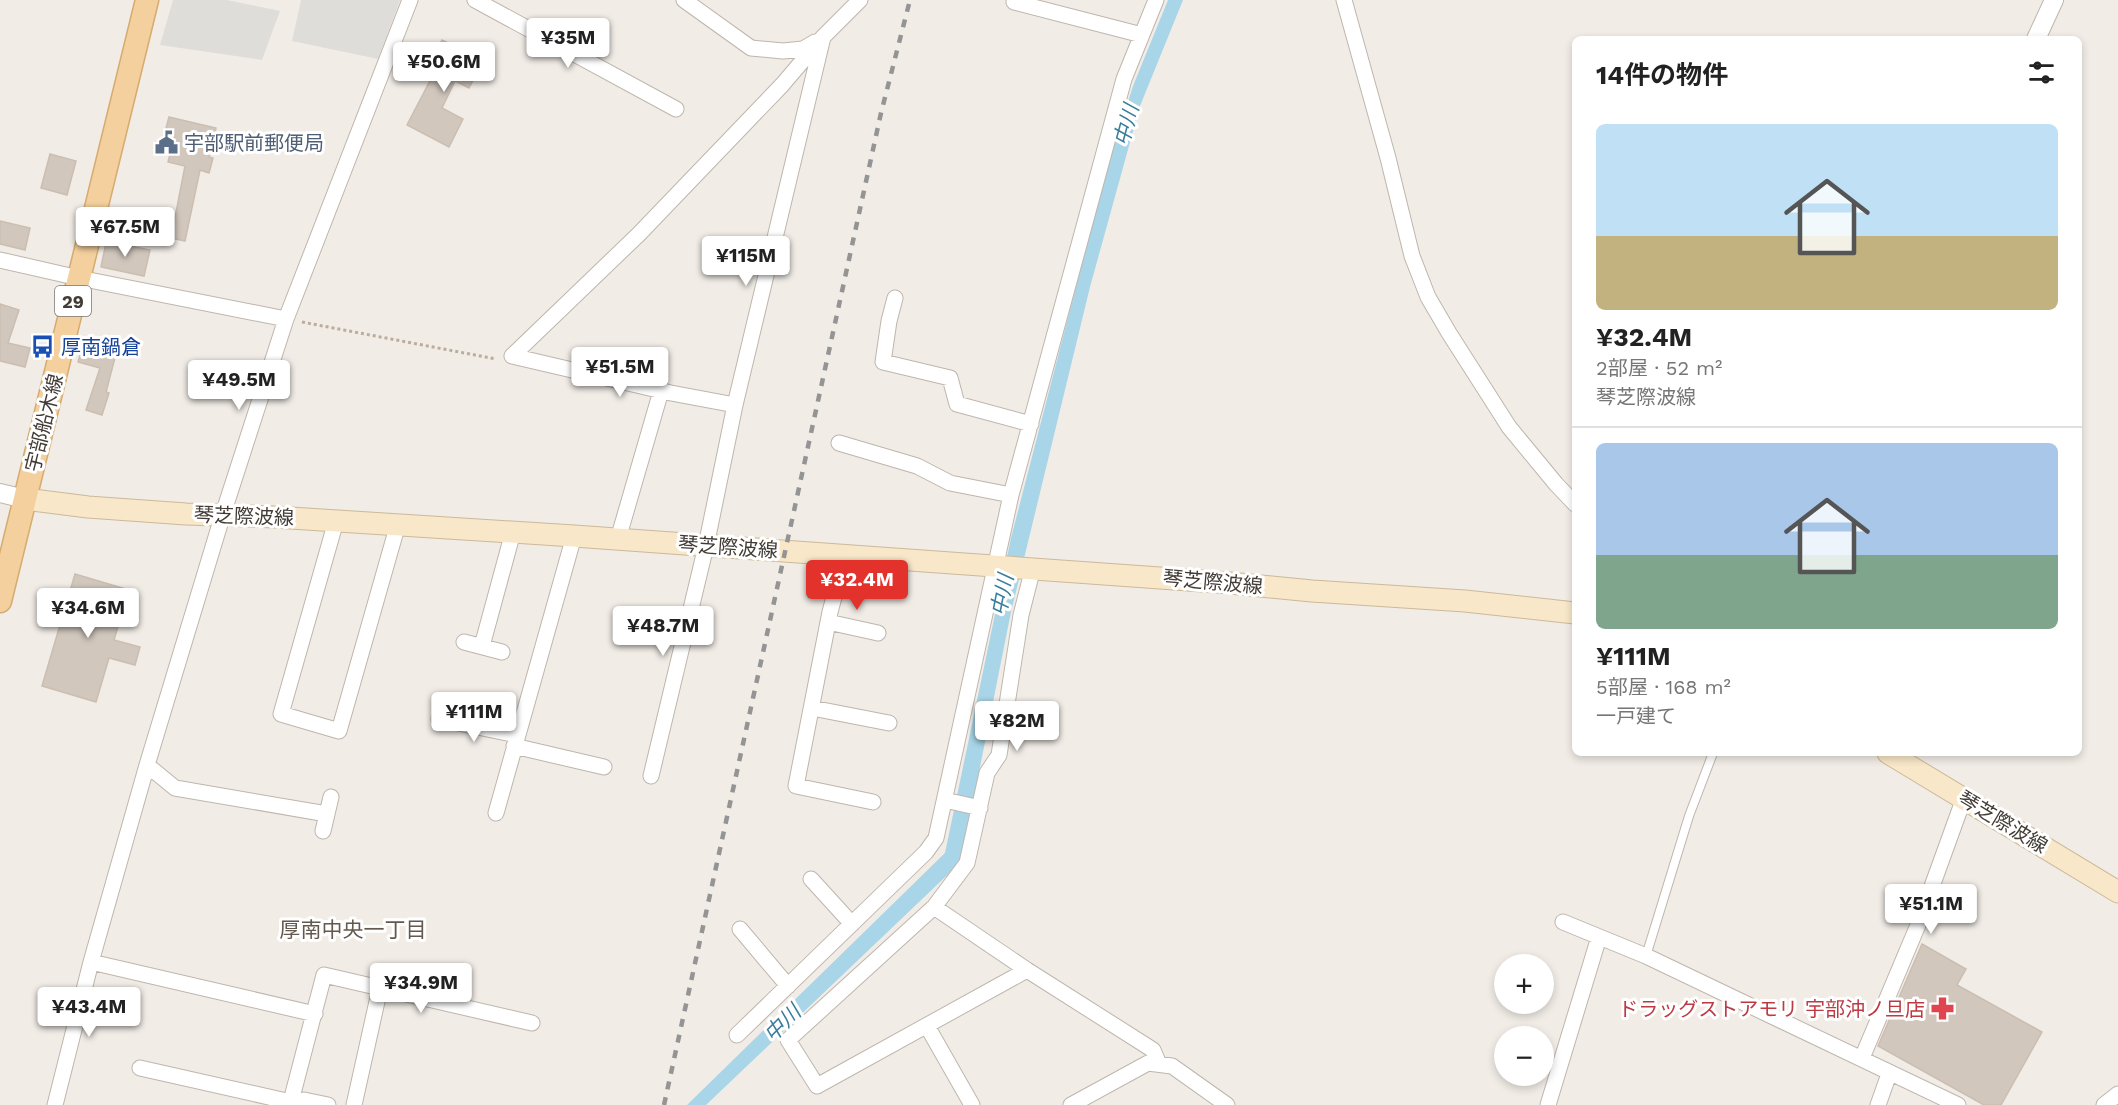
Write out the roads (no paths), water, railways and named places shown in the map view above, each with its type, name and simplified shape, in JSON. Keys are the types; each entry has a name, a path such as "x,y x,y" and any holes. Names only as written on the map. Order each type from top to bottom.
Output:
{"main road":[{"name":"宇部船木線","path":"0,601 147,0"},
{"name":"琴芝際波線","path":"25,498 88,507 186,514 336,520 1031,568 1465,602 1572,613"},
{"name":"琴芝際波線","path":"1893,756 2118,892"}],"street":[{"path":"55,1105 91,962 147,765 223,514 286,319 410,0"},
{"path":"475,0 676,110"},
{"path":"684,0 751,48 783,51 803,49 823,37"},
{"path":"735,405 661,391 512,356 639,234 783,85 823,37 860,0"},
{"path":"737,1035 926,852 936,838 948,801 999,566 1011,495 1110,127 1124,80 1156,0"},
{"path":"1344,0 1388,158 1412,256 1428,297 1509,428 1572,501"},
{"path":"2037,36 2054,0"},
{"path":"1014,2 1142,34"},
{"path":"651,776 706,546 735,405 823,37"},
{"path":"0,260 286,319"},
{"path":"895,298 888,321 883,362 950,378 957,404 1031,424"},
{"path":"618,539 661,391"},
{"path":"839,443 917,465 950,483 1011,495"},
{"path":"0,493 25,498"},
{"path":"336,520 281,714 339,731 398,524"},
{"path":"482,646 513,532"},
{"path":"496,813 574,536"},
{"path":"845,556 828,622 796,786 873,802"},
{"path":"1027,970 817,1086 788,1040 934,907 967,862 977,807 987,773 999,756 1021,615 1031,568"},
{"path":"828,622 878,633"},
{"path":"464,642 502,652"},
{"path":"812,708 889,723"},
{"path":"439,719 604,767"},
{"path":"147,765 175,788 327,814"},
{"path":"323,831 331,797"},
{"path":"1862,1058 1918,925 1964,798"},
{"path":"948,801 977,807"},
{"path":"812,879 852,924"},
{"path":"934,907 1027,970 1153,1050 1159,1064"},
{"path":"1563,922 1646,956 1958,1105"},
{"path":"740,929 788,986"},
{"path":"1548,1105 1599,937"},
{"path":"91,962 315,1014"},
{"path":"295,1104 324,975 532,1023"},
{"path":"354,1105 380,988"},
{"path":"927,1026 972,1105"},
{"path":"1071,1105 1148,1063 1172,1066 1227,1105"},
{"path":"140,1068 295,1104 304,1100 328,1105"},
{"path":"1878,1105 1889,1074"}],"lane":[{"path":"1646,956 1689,816 1712,756"}],"water":[{"name":"中川","path":"1168,0 1183,0 1140,106 1090,287 1011,612 961,862 706,1105 687,1105 945,853 1011,538 1106,171 1133,86"}],"railway":[{"path":"664,1105 881,113 910,0"}],"place":[{"name":"宇部駅前郵便局","path":"166,143"},
{"name":"厚南鍋倉","path":"43,347"},
{"name":"ドラッグストアモリ 宇部沖ノ旦店","path":"1943,1009"}],"district":[{"name":"厚南中央一丁目","path":"353,929"}]}
